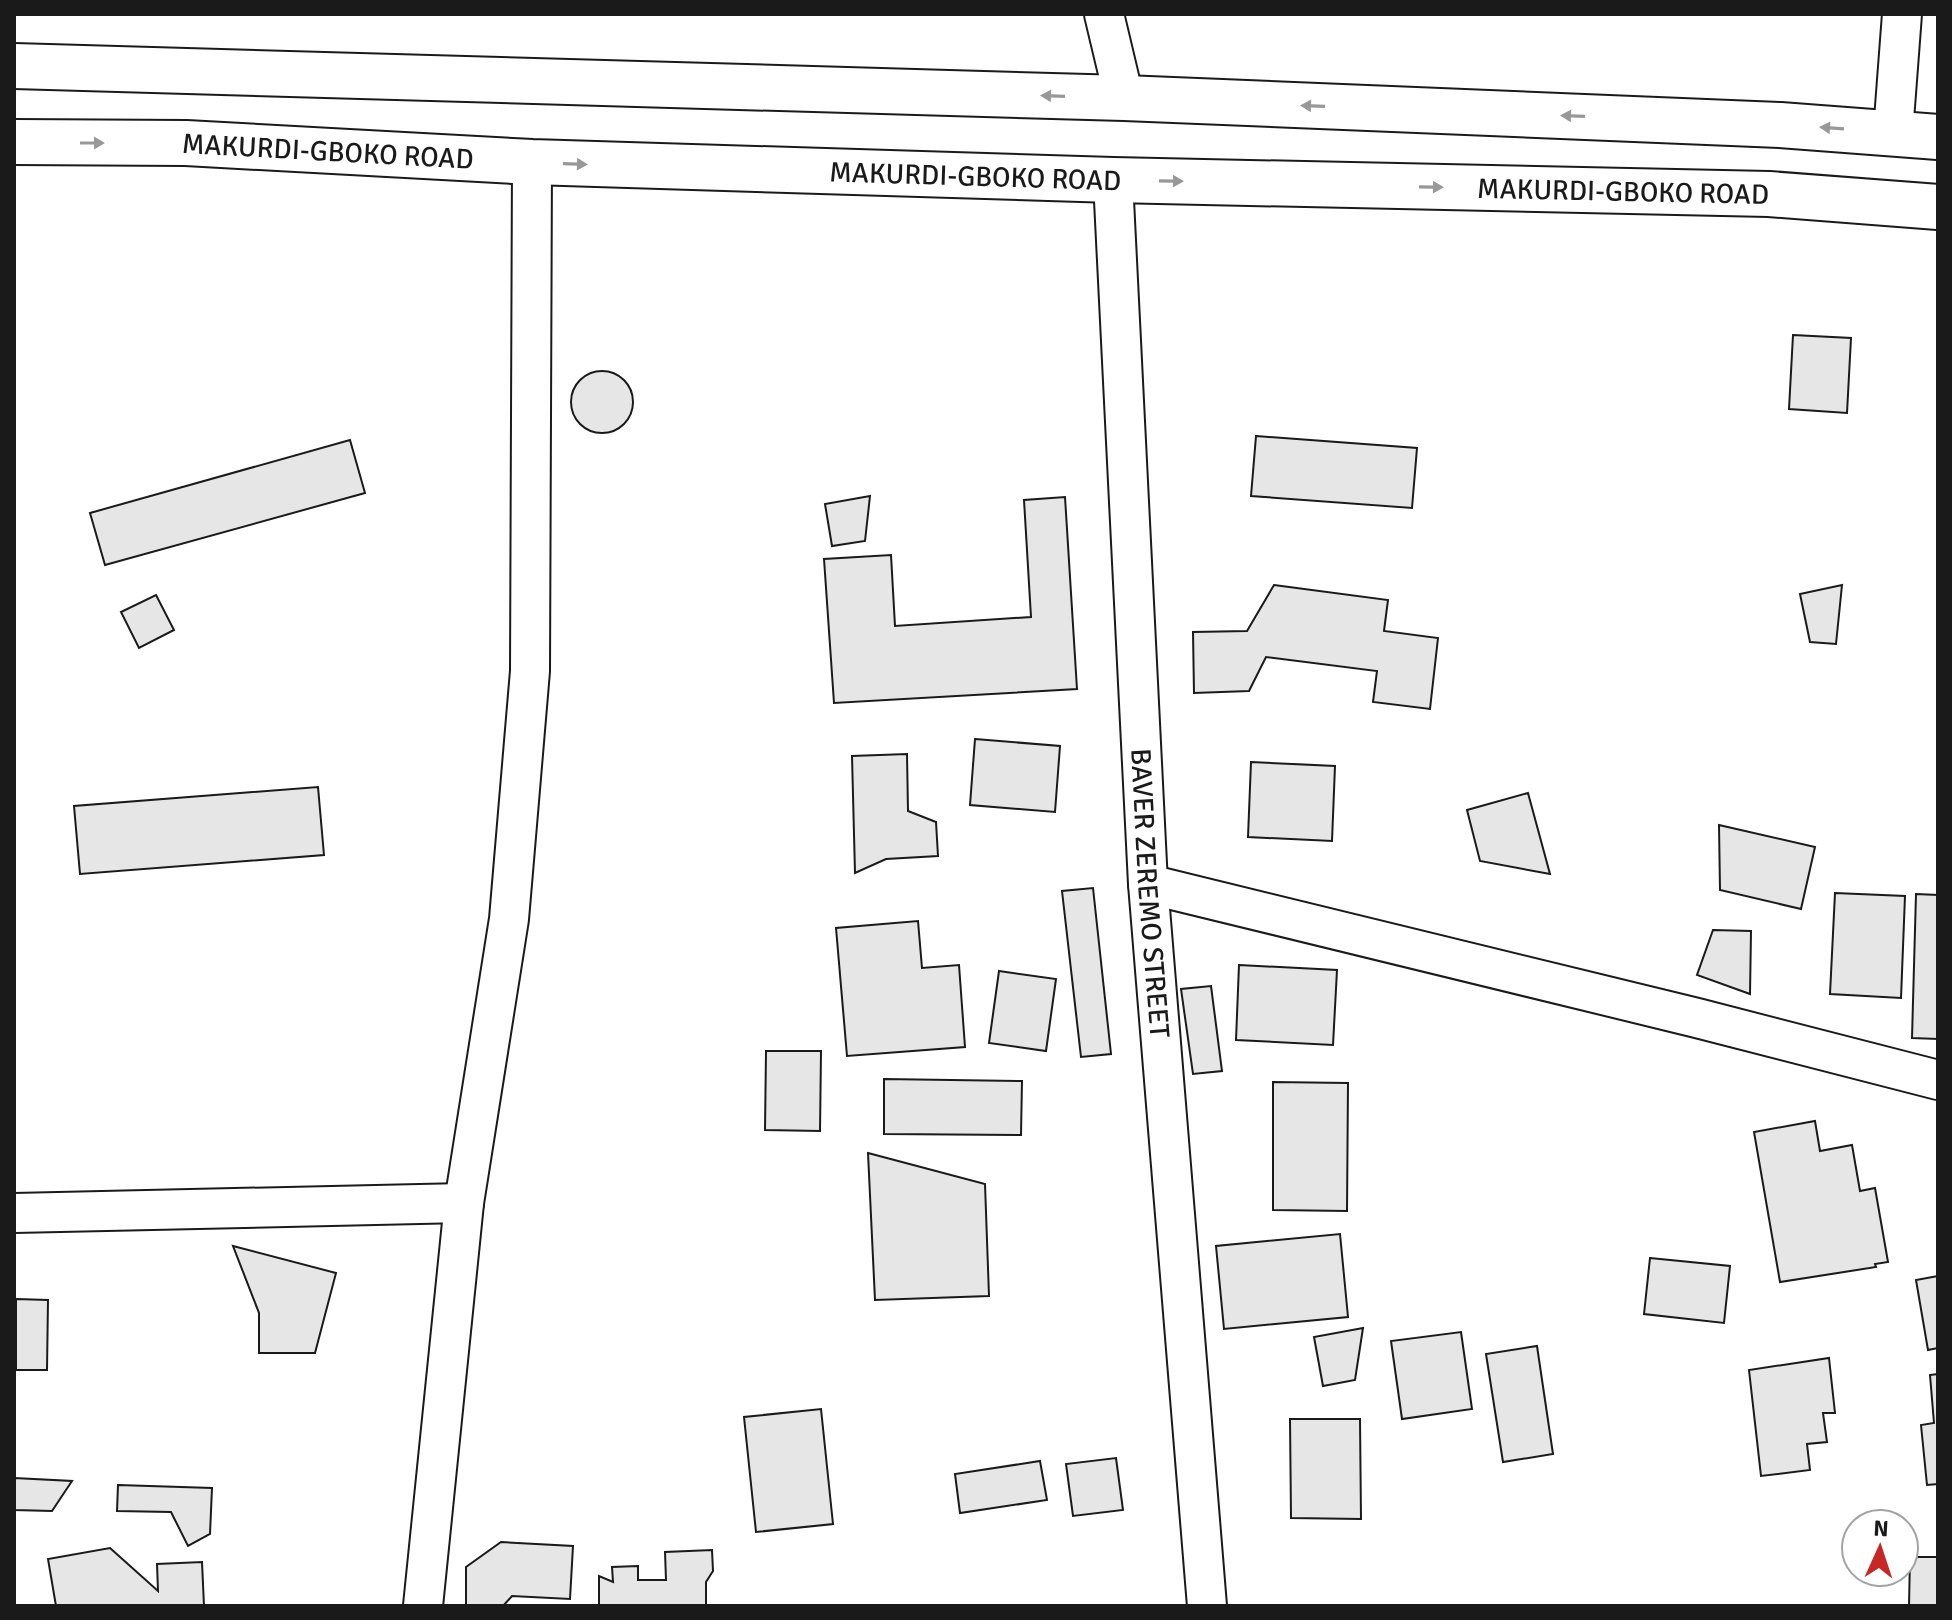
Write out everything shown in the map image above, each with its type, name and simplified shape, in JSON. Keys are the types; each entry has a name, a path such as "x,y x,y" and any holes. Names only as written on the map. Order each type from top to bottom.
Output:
{"main road":[{"path":"14,66 1124,98 1765,124 1937,136 1928,206"},
{"name":"MAKURDI-GBOKO ROAD","path":"14,142 186,143 532,162 1113,180 1769,194 1928,206"}],"street":[{"path":"1104,14 1124,98"},
{"path":"1893,133 1902,14"},
{"path":"423,1606 464,1203 509,919 530,671 532,162"},
{"name":"BAVER ZEREMO STREET","path":"1113,180 1148,884 1207,1606"},
{"path":"1148,884 1938,1080"},
{"path":"14,1213 464,1203"}],"building":[{"path":"1793,335 1851,338 1847,413 1789,409"},
{"path":"602,371 624,380 633,402 624,424 602,433 580,424 571,402 580,380"},
{"path":"1256,436 1417,448 1412,508 1251,496"},
{"path":"350,440 365,493 105,565 90,513"},
{"path":"870,496 865,541 832,546 825,504"},
{"path":"1065,497 1077,689 834,703 824,559 891,555 895,626 1031,617 1024,500"},
{"path":"1274,585 1388,600 1384,631 1438,638 1430,709 1373,702 1377,671 1266,657 1249,691 1194,693 1193,632 1247,631"},
{"path":"1842,585 1836,644 1810,642 1800,594"},
{"path":"156,595 174,630 139,648 121,612"},
{"path":"975,739 1060,746 1055,812 970,805"},
{"path":"907,754 908,811 936,822 938,856 886,859 855,873 852,756"},
{"path":"1251,762 1335,766 1332,841 1248,837"},
{"path":"318,787 324,855 80,874 74,806"},
{"path":"1528,793 1550,874 1480,861 1467,810"},
{"path":"1719,825 1815,847 1801,909 1720,890"},
{"path":"1093,888 1111,1054 1081,1057 1062,891"},
{"path":"1835,893 1905,896 1901,998 1830,994"},
{"path":"1916,894 1938,895 1938,1039 1912,1038"},
{"path":"918,921 922,968 959,965 965,1047 847,1056 836,928"},
{"path":"1713,930 1751,931 1750,994 1697,975"},
{"path":"1239,965 1337,970 1333,1045 1236,1040"},
{"path":"999,971 1056,979 1046,1051 989,1043"},
{"path":"1211,986 1222,1071 1193,1074 1181,989"},
{"path":"766,1051 821,1051 820,1131 765,1130"},
{"path":"884,1079 1022,1081 1021,1135 884,1134"},
{"path":"1273,1082 1348,1083 1347,1211 1273,1210"},
{"path":"1815,1121 1820,1151 1852,1145 1860,1191 1875,1188 1888,1262 1875,1264 1876,1267 1780,1282 1754,1132"},
{"path":"868,1153 985,1184 989,1296 875,1300"},
{"path":"1340,1234 1348,1317 1224,1329 1216,1246"},
{"path":"233,1246 336,1273 315,1353 259,1353 259,1313"},
{"path":"1650,1258 1730,1266 1724,1323 1644,1314"},
{"path":"1938,1276 1938,1348 1928,1350 1916,1280"},
{"path":"16,1299 48,1300 47,1370 16,1370"},
{"path":"1363,1328 1355,1380 1323,1386 1314,1337"},
{"path":"1461,1332 1472,1409 1402,1419 1391,1341"},
{"path":"1537,1346 1553,1454 1503,1462 1486,1354"},
{"path":"1829,1358 1835,1413 1823,1413 1827,1442 1807,1444 1810,1470 1761,1476 1749,1370"},
{"path":"1938,1374 1938,1484 1927,1485 1921,1425 1934,1423 1930,1375"},
{"path":"821,1409 833,1524 756,1532 744,1417"},
{"path":"1290,1419 1360,1419 1361,1519 1291,1518"},
{"path":"1116,1458 1123,1510 1073,1516 1066,1464"},
{"path":"1040,1461 1047,1500 960,1513 955,1474"},
{"path":"14,1478 72,1481 52,1511 14,1510"},
{"path":"118,1485 212,1488 210,1534 188,1546 171,1512 117,1511"},
{"path":"501,1542 573,1546 570,1599 512,1596 503,1606 466,1606 466,1567"},
{"path":"110,1548 158,1591 157,1564 202,1562 204,1606 56,1606 48,1559"},
{"path":"712,1550 713,1571 706,1582 706,1606 599,1606 599,1576 613,1582 612,1567 638,1566 638,1580 666,1580 665,1552"},
{"path":"1920,1557 1938,1557 1938,1606 1909,1606 1909,1588 1920,1588"}]}
